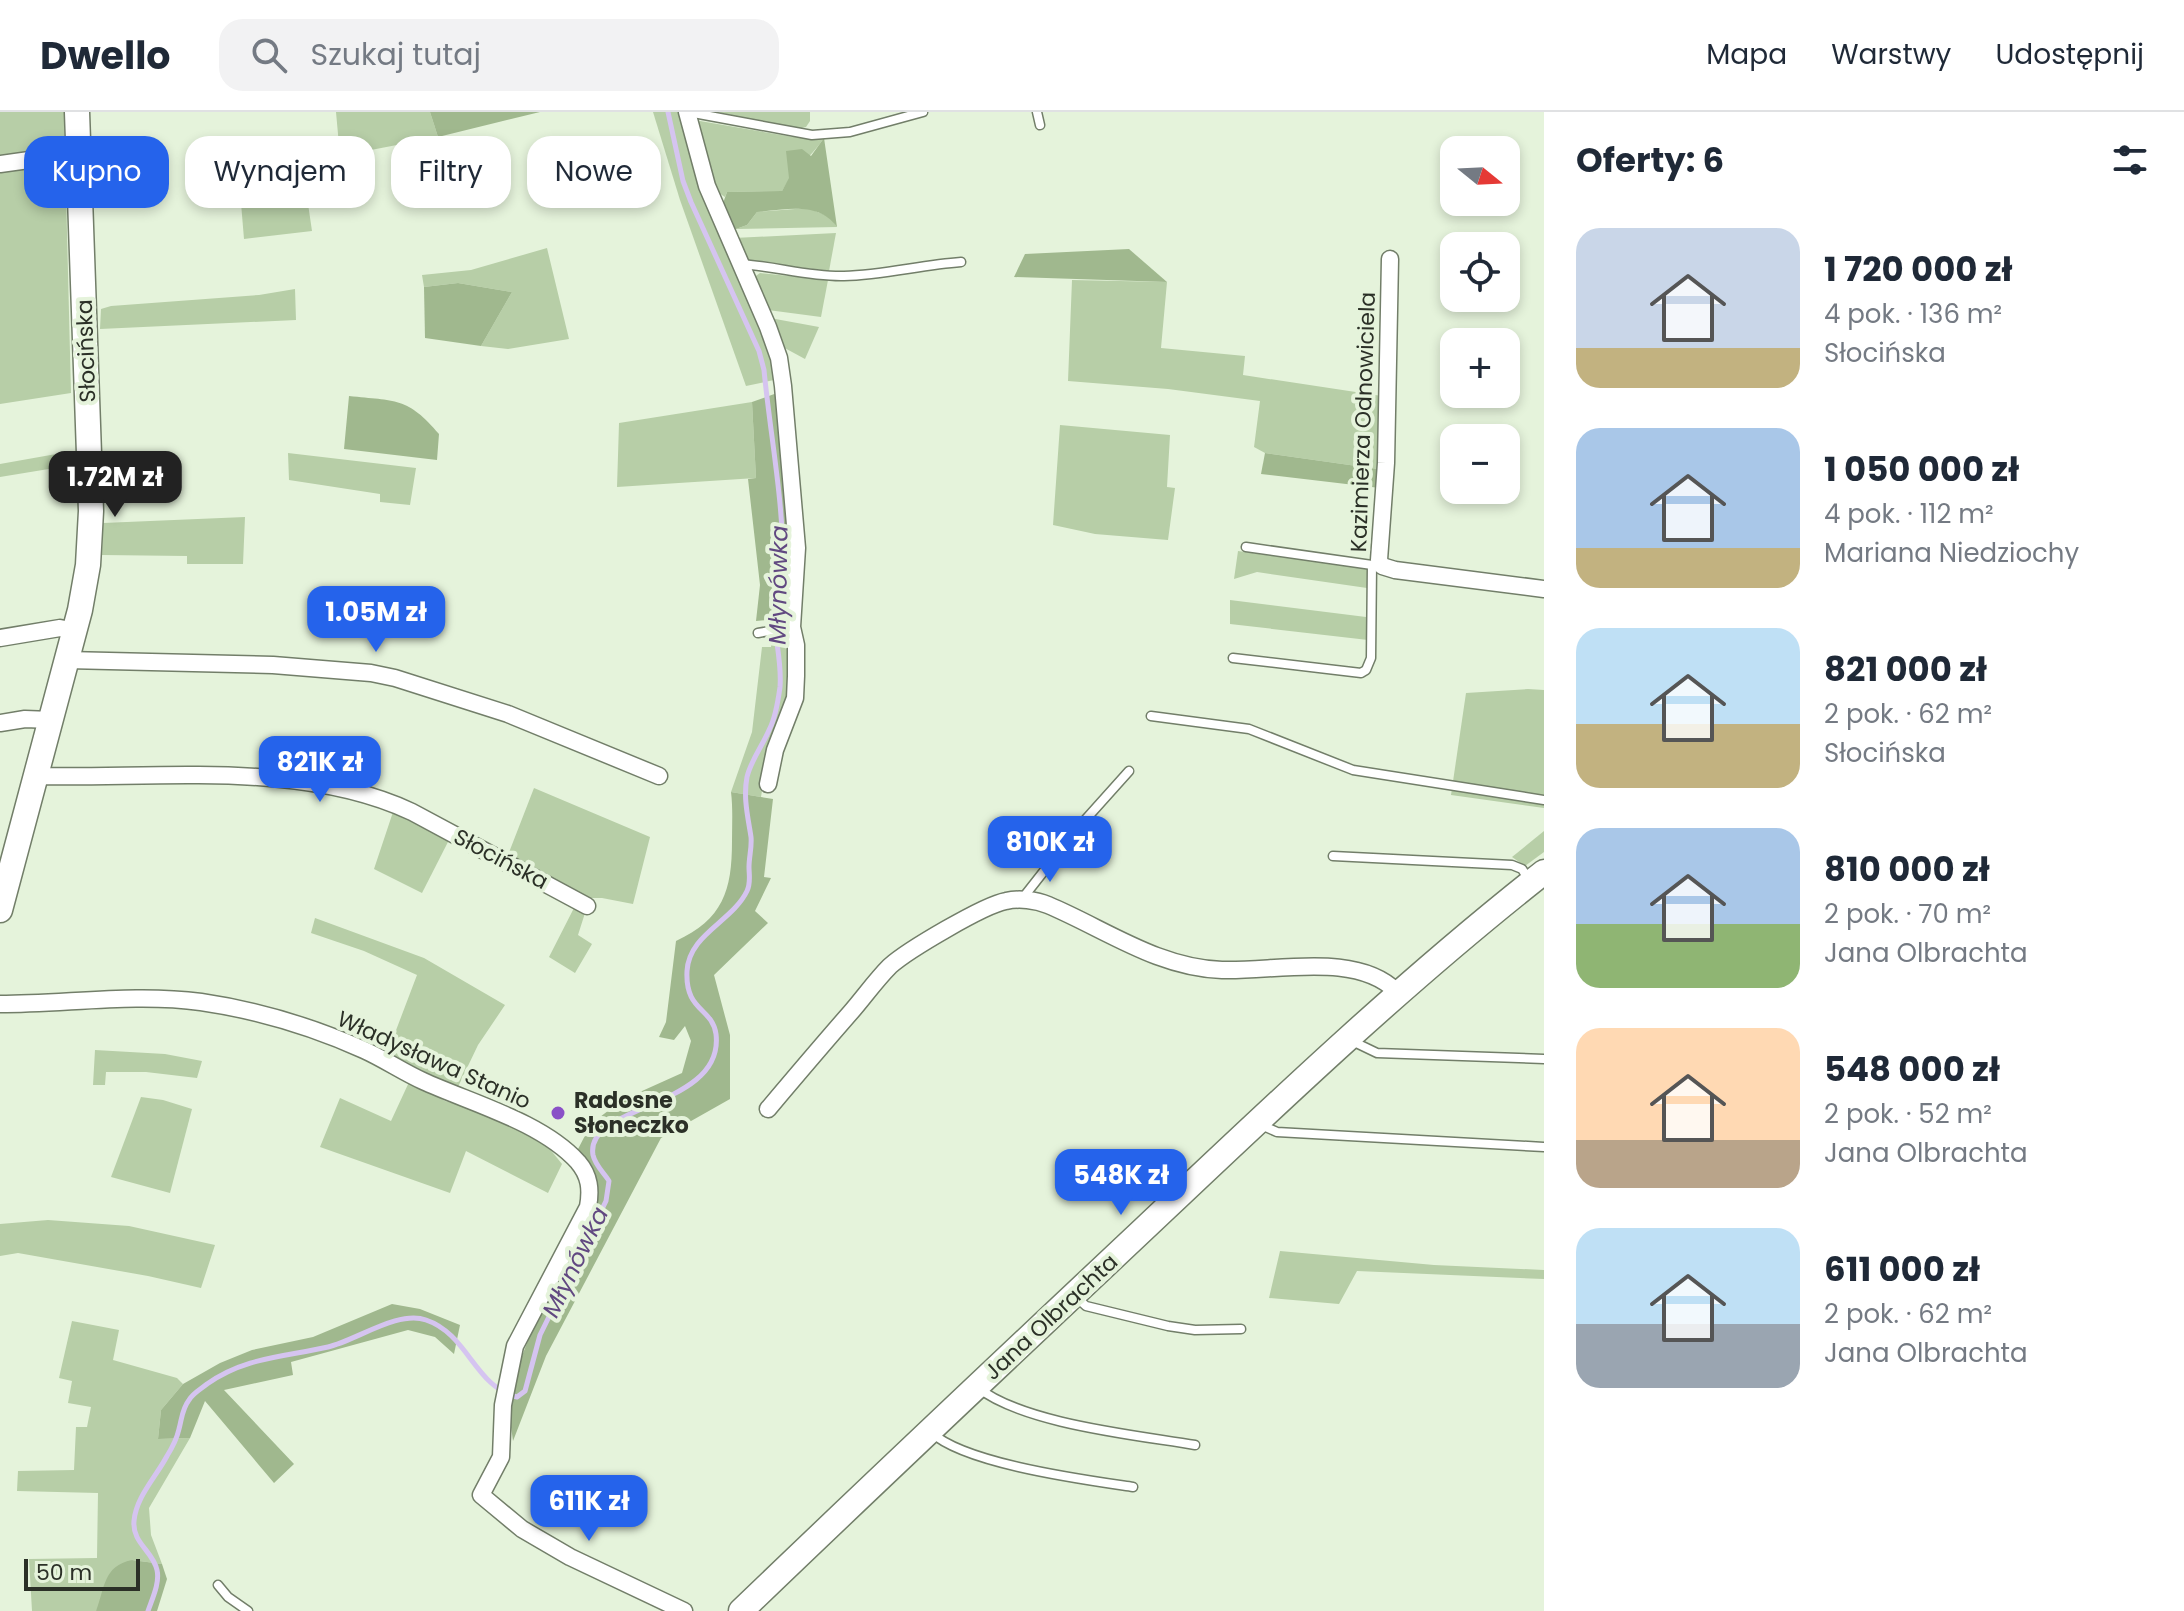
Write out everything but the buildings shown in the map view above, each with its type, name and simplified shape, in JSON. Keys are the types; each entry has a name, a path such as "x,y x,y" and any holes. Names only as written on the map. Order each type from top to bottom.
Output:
{"street":[{"name":"Słocińska","path":"77,112 78,136"},
{"path":"688,112 707,186 768,327 779,358 783,386 797,548 789,627 796,645 795,698 775,750 768,784"},
{"path":"0,164 24,161"},
{"name":"Słocińska","path":"0,910 8,850 36,776 75,631 88,565 91,511 81,208"},
{"name":"Kazimierza Odnowiciela","path":"1390,259 1386,463 1379,560 1376,564 1395,570 1544,589"},
{"path":"0,638 60,628 75,631"},
{"path":"67,660 273,665 371,673 508,714 659,776"},
{"path":"0,723 25,719 51,720"},
{"name":"Słocińska","path":"36,776 234,777 321,783 355,790 384,798 587,906"},
{"name":"Jana Olbrachta","path":"741,1611 1073,1294 1397,992 1538,877"},
{"path":"768,1109 891,966 926,942 1004,901 1044,903 1146,952 1179,964 1224,970 1312,966 1366,973 1386,981 1397,992"},
{"name":"Władysława Stanio","path":"0,1004 131,999 198,1002 274,1019 331,1036 366,1051 422,1081 526,1126 559,1145 579,1163 587,1176 591,1191 588,1207 515,1346 503,1405 501,1457 481,1495 522,1529 570,1557 684,1611"}],"lane":[{"path":"688,112 812,135 850,132 923,112"},
{"path":"1037,112 1040,125"},
{"path":"739,263 842,276 882,274 920,265 961,262"},
{"path":"1233,658 1361,673 1366,670 1371,658 1376,564 1246,547"},
{"path":"758,633 789,627"},
{"path":"1151,716 1249,729 1353,770 1544,800"},
{"path":"1021,900 1077,829 1129,771"},
{"path":"1333,856 1512,865 1538,877"},
{"path":"1347,1039 1377,1053 1544,1059"},
{"path":"1257,1123 1277,1132 1544,1147"},
{"path":"1073,1294 1086,1306 1168,1326 1195,1330 1241,1329"},
{"path":"977,1387 992,1399 1022,1411 1110,1431 1195,1445"},
{"path":"930,1431 975,1456 1133,1487"},
{"path":"218,1585 228,1597 248,1611"}],"green space":[{"path":"0,112 64,112 65,136 24,136 24,208 66,208 71,393 0,404"},
{"path":"336,112 430,112 438,136 391,136 391,146 375,149 375,136 338,136"},
{"path":"430,112 540,112 442,136 438,136"},
{"path":"653,112 681,112 761,323 776,373 774,380 746,386"},
{"path":"717,112 810,112 810,121 806,127 797,129"},
{"path":"700,121 793,137 824,138 782,191 727,192 725,197 716,191 695,124"},
{"path":"824,138 837,227 821,213 801,209 757,212 747,225 736,229 730,226 722,206 727,192 782,191 789,178 786,151 802,149 811,156"},
{"path":"241,208 309,208 312,231 244,239"},
{"path":"808,208 830,217 837,227 736,229 747,225 757,212"},
{"path":"836,233 829,271 750,261 742,258 734,238"},
{"path":"547,248 569,339 508,349 481,346 512,292 458,283 424,287 422,275 471,270"},
{"path":"1129,249 1167,282 1014,277 1025,254"},
{"path":"760,273 828,280 821,317 768,310 753,278"},
{"path":"1072,280 1167,282 1161,348 1245,356 1243,375 1382,396 1378,469 1265,453 1254,447 1260,401 1168,389 1068,381"},
{"path":"458,283 512,292 481,346 425,338 424,287"},
{"path":"295,289 296,320 100,329 101,309 111,306 259,295"},
{"path":"770,318 819,327 805,359 781,346"},
{"path":"777,393 790,551 785,618 756,621 760,585 748,479 756,478 752,402"},
{"path":"349,396 390,400 418,413 439,434 437,460 344,449"},
{"path":"752,402 756,478 617,487 619,423"},
{"path":"1060,425 1170,435 1167,487 1175,488 1168,540 1095,534 1053,525"},
{"path":"73,451 73,465 0,477 0,464"},
{"path":"288,453 416,468 410,505 380,502 380,494 289,480"},
{"path":"1265,453 1378,469 1380,488 1261,474"},
{"path":"245,517 243,564 187,564 187,556 102,555 103,523"},
{"path":"1238,551 1369,569 1367,588 1257,572 1234,579"},
{"path":"1230,600 1366,617 1368,640 1230,624"},
{"path":"789,637 789,699 767,760 761,797 731,792 752,732 762,647 771,647 772,638"},
{"path":"1544,690 1544,808 1451,795 1466,693"},
{"path":"534,788 650,837 633,904 588,898 508,855"},
{"path":"731,792 773,799 764,877 771,878 755,911 768,923 714,975 730,1035 730,1099 661,1138 546,1356 513,1441 510,1410 522,1358 543,1308 593,1212 577,1151 591,1124 622,1100 682,1073 691,1041 685,1026 674,1040 659,1037 666,1022 676,941 705,923 722,902 727,889 732,859"},
{"path":"393,812 450,838 422,893 374,869"},
{"path":"1544,831 1544,852 1525,866 1512,857"},
{"path":"575,906 585,913 578,935 592,944 575,973 549,957"},
{"path":"315,918 424,958 505,1005 478,1045 457,1089 387,1054 417,975 364,951 311,933"},
{"path":"95,1050 165,1054 202,1061 197,1078 146,1072 106,1072 105,1085 93,1085"},
{"path":"410,1080 445,1101 515,1126 549,1148 562,1164 548,1193 466,1151 450,1193 320,1147 340,1098 391,1121"},
{"path":"141,1097 192,1109 170,1193 111,1177"},
{"path":"48,1220 129,1226 215,1245 201,1288 18,1253 0,1256 0,1224"},
{"path":"1280,1251 1434,1265 1544,1270 1544,1279 1357,1271 1339,1304 1269,1298"},
{"path":"392,1304 420,1309 460,1325 454,1354 435,1337 408,1330 291,1362 293,1375 224,1390 294,1464 274,1483 205,1401 190,1438 158,1439 161,1410 183,1384 220,1363 252,1350 313,1337"},
{"path":"72,1321 119,1330 113,1360 177,1378 183,1384 161,1410 158,1439 190,1438 149,1508 151,1535 162,1564 132,1560 96,1611 32,1611 29,1559 97,1558 98,1493 17,1491 18,1471 74,1470 76,1427 87,1427 91,1407 68,1403 72,1381 59,1378"},
{"path":"132,1560 162,1564 167,1579 157,1611 96,1611 110,1573 115,1567"}],"waterway":[{"name":"Młynówka","path":"148,1611 158,1575 155,1563 136,1535 134,1521 142,1495 163,1464 178,1432 185,1407 193,1395 221,1375 250,1363 328,1347 390,1322 415,1318 440,1327 491,1383 517,1397 525,1391 540,1335 606,1201 609,1181 594,1159 596,1138 610,1125 679,1091 699,1077 713,1058 714,1025 694,1002 687,971 695,947 740,902 749,885 751,841 746,785 751,765 772,723 779,692 780,669 774,615 783,569 782,538 779,490 759,351 683,181 668,112"}],"place":[{"name":"Radosne Słoneczko","path":"558,1113"}]}
